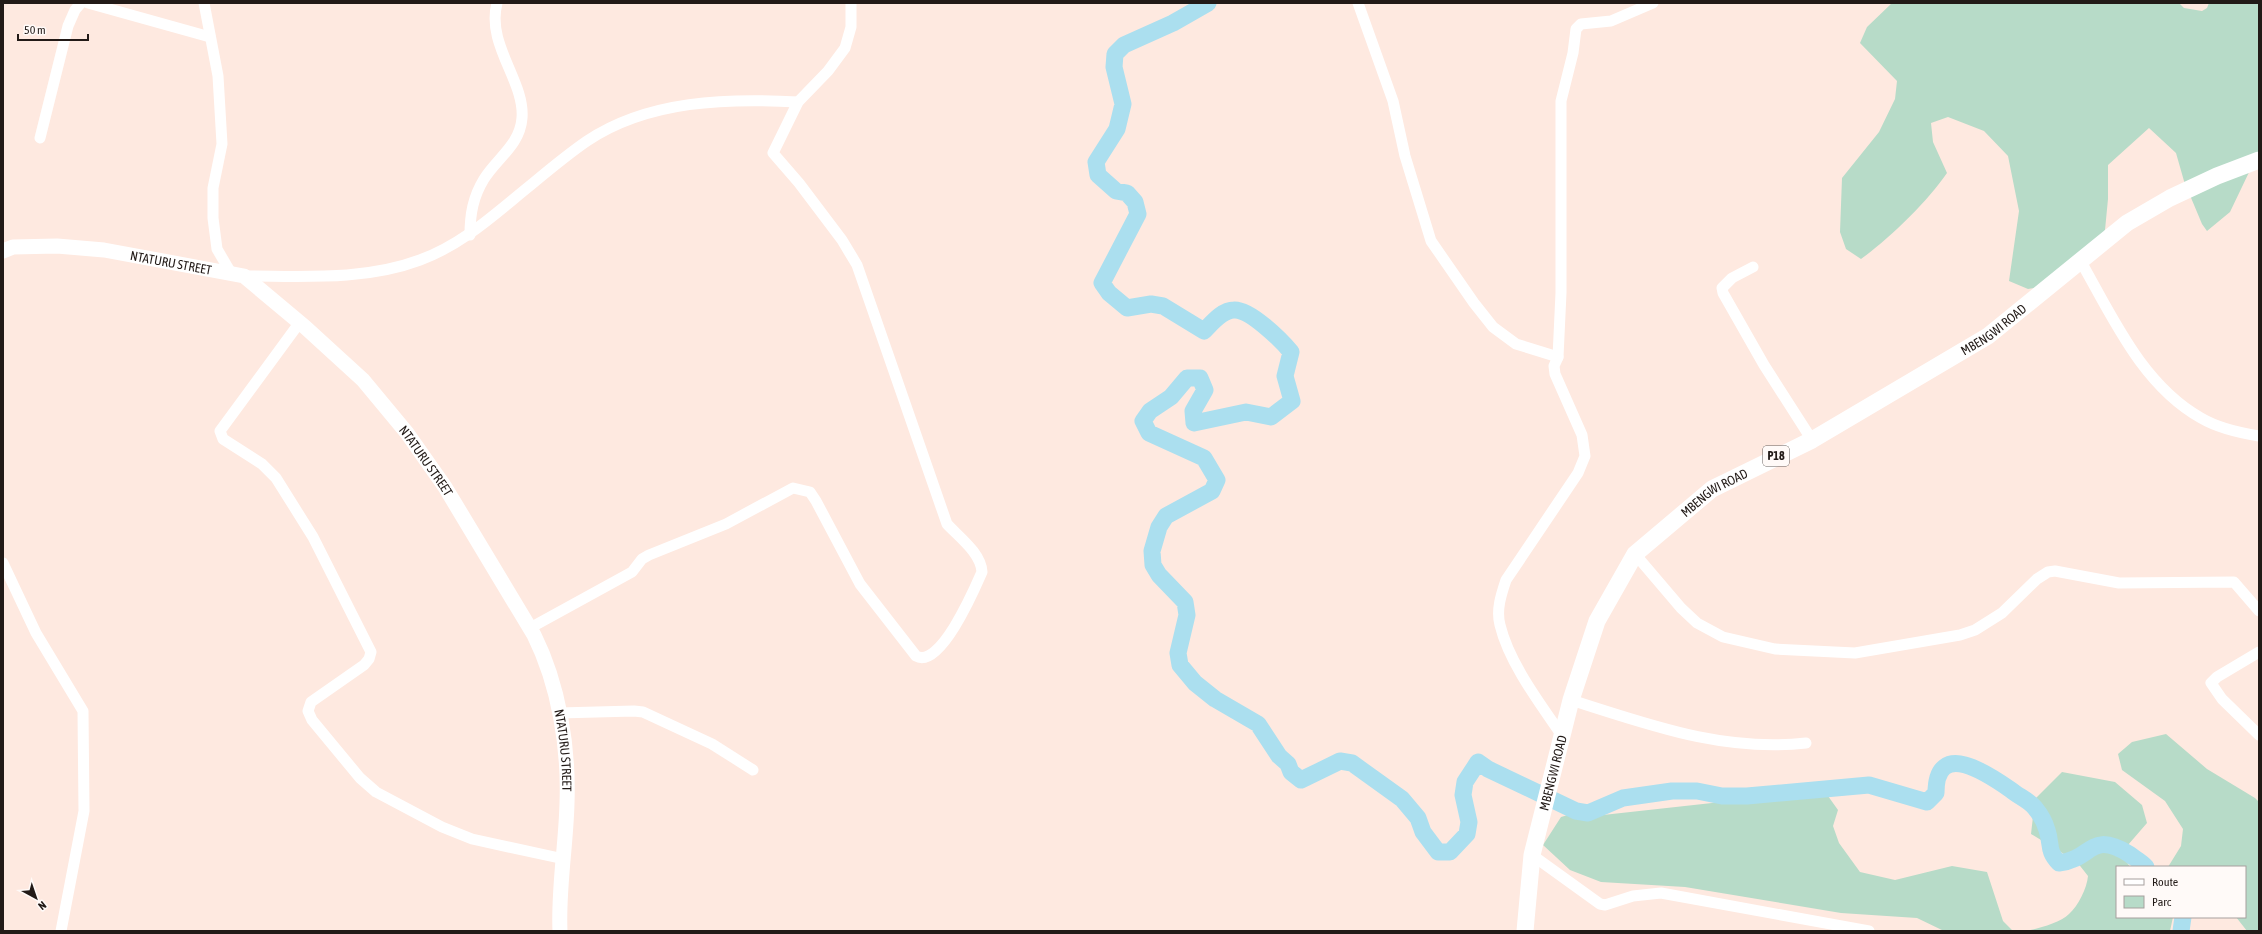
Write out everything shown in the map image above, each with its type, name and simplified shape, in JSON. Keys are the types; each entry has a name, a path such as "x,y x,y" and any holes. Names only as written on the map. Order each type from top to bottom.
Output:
{"main road":[{"name":"MBENGWI ROAD","path":"1525,931 1532,855 1563,737 1571,700 1596,621 1635,554 1712,489 1812,440 1988,336 2127,223 2170,198 2217,176 2259,160"}],"street":[{"path":"40,138 68,26 75,10 81,3"},
{"path":"88,3 210,36"},
{"path":"204,3 218,76 222,144 213,188 213,218 217,249 237,274 336,276 371,272 421,260 470,234 588,140 627,121 662,110 719,100 752,99 798,102"},
{"path":"470,234 470,216 474,200 484,178 514,143 520,130 523,116 518,92 496,27 495,14 497,3"},
{"path":"530,628 632,572 642,558 726,524 793,488 810,492 860,584 916,656 922,658 931,656 955,627 967,604 982,572 982,566 970,549 947,524 857,265 842,240 799,183 772,152 798,102 828,71 845,48 851,27 851,3"},
{"path":"1358,3 1393,101 1405,156 1431,241 1462,287 1493,327 1516,344 1558,357"},
{"path":"1563,737 1516,666 1500,625 1499,600 1506,580 1578,473 1584,456 1582,435 1555,374 1554,366 1558,357 1562,293 1561,101 1573,53 1576,29 1581,24 1611,21 1653,3"},
{"name":"NTATURU STREET","path":"3,251 13,247 57,246 104,250 237,274 300,322 363,380 407,433 445,487 530,628 542,651 559,713 565,754 567,802 560,931"},
{"path":"2080,260 2128,344 2158,382 2180,404 2202,419 2240,433 2259,436"},
{"path":"1753,267 1732,278 1722,288 1722,293 1767,371 1812,440"},
{"path":"300,322 220,431 223,439 262,464 276,478 313,537 371,652 369,659 364,665 311,702 308,711 312,720 360,778 376,792 442,827 472,839 564,859"},
{"path":"1635,554 1681,608 1697,622 1723,638 1775,649 1855,653 1960,635 1991,622 2037,578 2048,572 2055,571 2119,583 2234,582 2259,611"},
{"path":"3,563 36,633 83,711 84,811 61,931"},
{"path":"2259,652 2217,677 2211,684 2222,699 2259,735"},
{"path":"1571,700 1695,738 1744,745 1779,746 1806,743"},
{"path":"559,713 634,710 643,712 712,744 753,770"},
{"path":"1532,855 1600,904 1605,905 1633,896 1661,892 1869,931"}],"green space":[{"path":"1892,3 2179,3 2184,8 2202,11 2207,8 2209,3 2259,3 2259,166 2252,166 2230,212 2207,231 2202,224 2184,181 2176,153 2149,128 2108,165 2108,199 2105,230 2084,268 2055,285 2028,289 2009,281 2019,211 2008,156 1984,131 1948,117 1931,123 1933,142 1947,173 1907,219 1884,241 1861,259 1846,249 1840,232 1842,178 1879,132 1895,99 1897,81 1860,43 1867,27"},
{"path":"2166,734 2207,769 2255,798 2259,802 2259,931 2247,931 2237,918 2246,918 2246,866 2169,866 2181,846 2183,829 2165,801 2122,770 2118,754 2132,742"},
{"path":"2062,772 2115,782 2142,805 2147,823 2121,853 2129,866 2116,866 2116,918 2173,918 2170,931 2025,931 2036,929 2060,920 2072,911 2079,902 2088,876 2077,862 2031,834 2035,799"},
{"path":"1793,794 1828,796 1838,810 1833,826 1839,843 1860,872 1895,880 1952,866 1987,872 2003,921 2013,931 1944,931 1917,918 1841,913 1685,887 1601,882 1570,870 1543,845 1561,817 1578,812 1594,816"}],"waterway":[{"path":"1208,3 1173,23 1124,45 1115,54 1114,67 1123,104 1117,129 1096,162 1098,175 1116,191 1127,193 1135,202 1138,214 1102,283 1109,293 1127,308 1151,304 1163,306 1204,331 1225,312 1234,310 1241,311 1265,326 1291,352 1285,376 1292,401 1271,417 1246,412 1194,423 1193,411 1205,390 1200,378 1187,378 1171,397 1150,411 1143,421 1149,433 1204,458 1217,480 1212,491 1166,516 1159,527 1152,551 1153,565 1159,575 1185,602 1187,615 1178,653 1180,665 1195,683 1215,699 1258,724 1279,756 1288,764 1291,772 1301,780 1340,761 1352,763 1402,799 1418,818 1423,832 1438,852 1450,852 1467,834 1469,822 1463,795 1465,782 1478,762 1488,769 1576,811 1588,813 1623,798 1672,791 1697,791 1722,796 1747,796 1869,785 1927,802 1936,793 1938,776 1944,767 1954,764 1965,765 1990,776 2033,805 2045,824 2051,851 2059,863 2079,857 2099,845 2106,845 2116,847 2129,854 2145,866"},
{"path":"2181,931 2183,918"}]}
